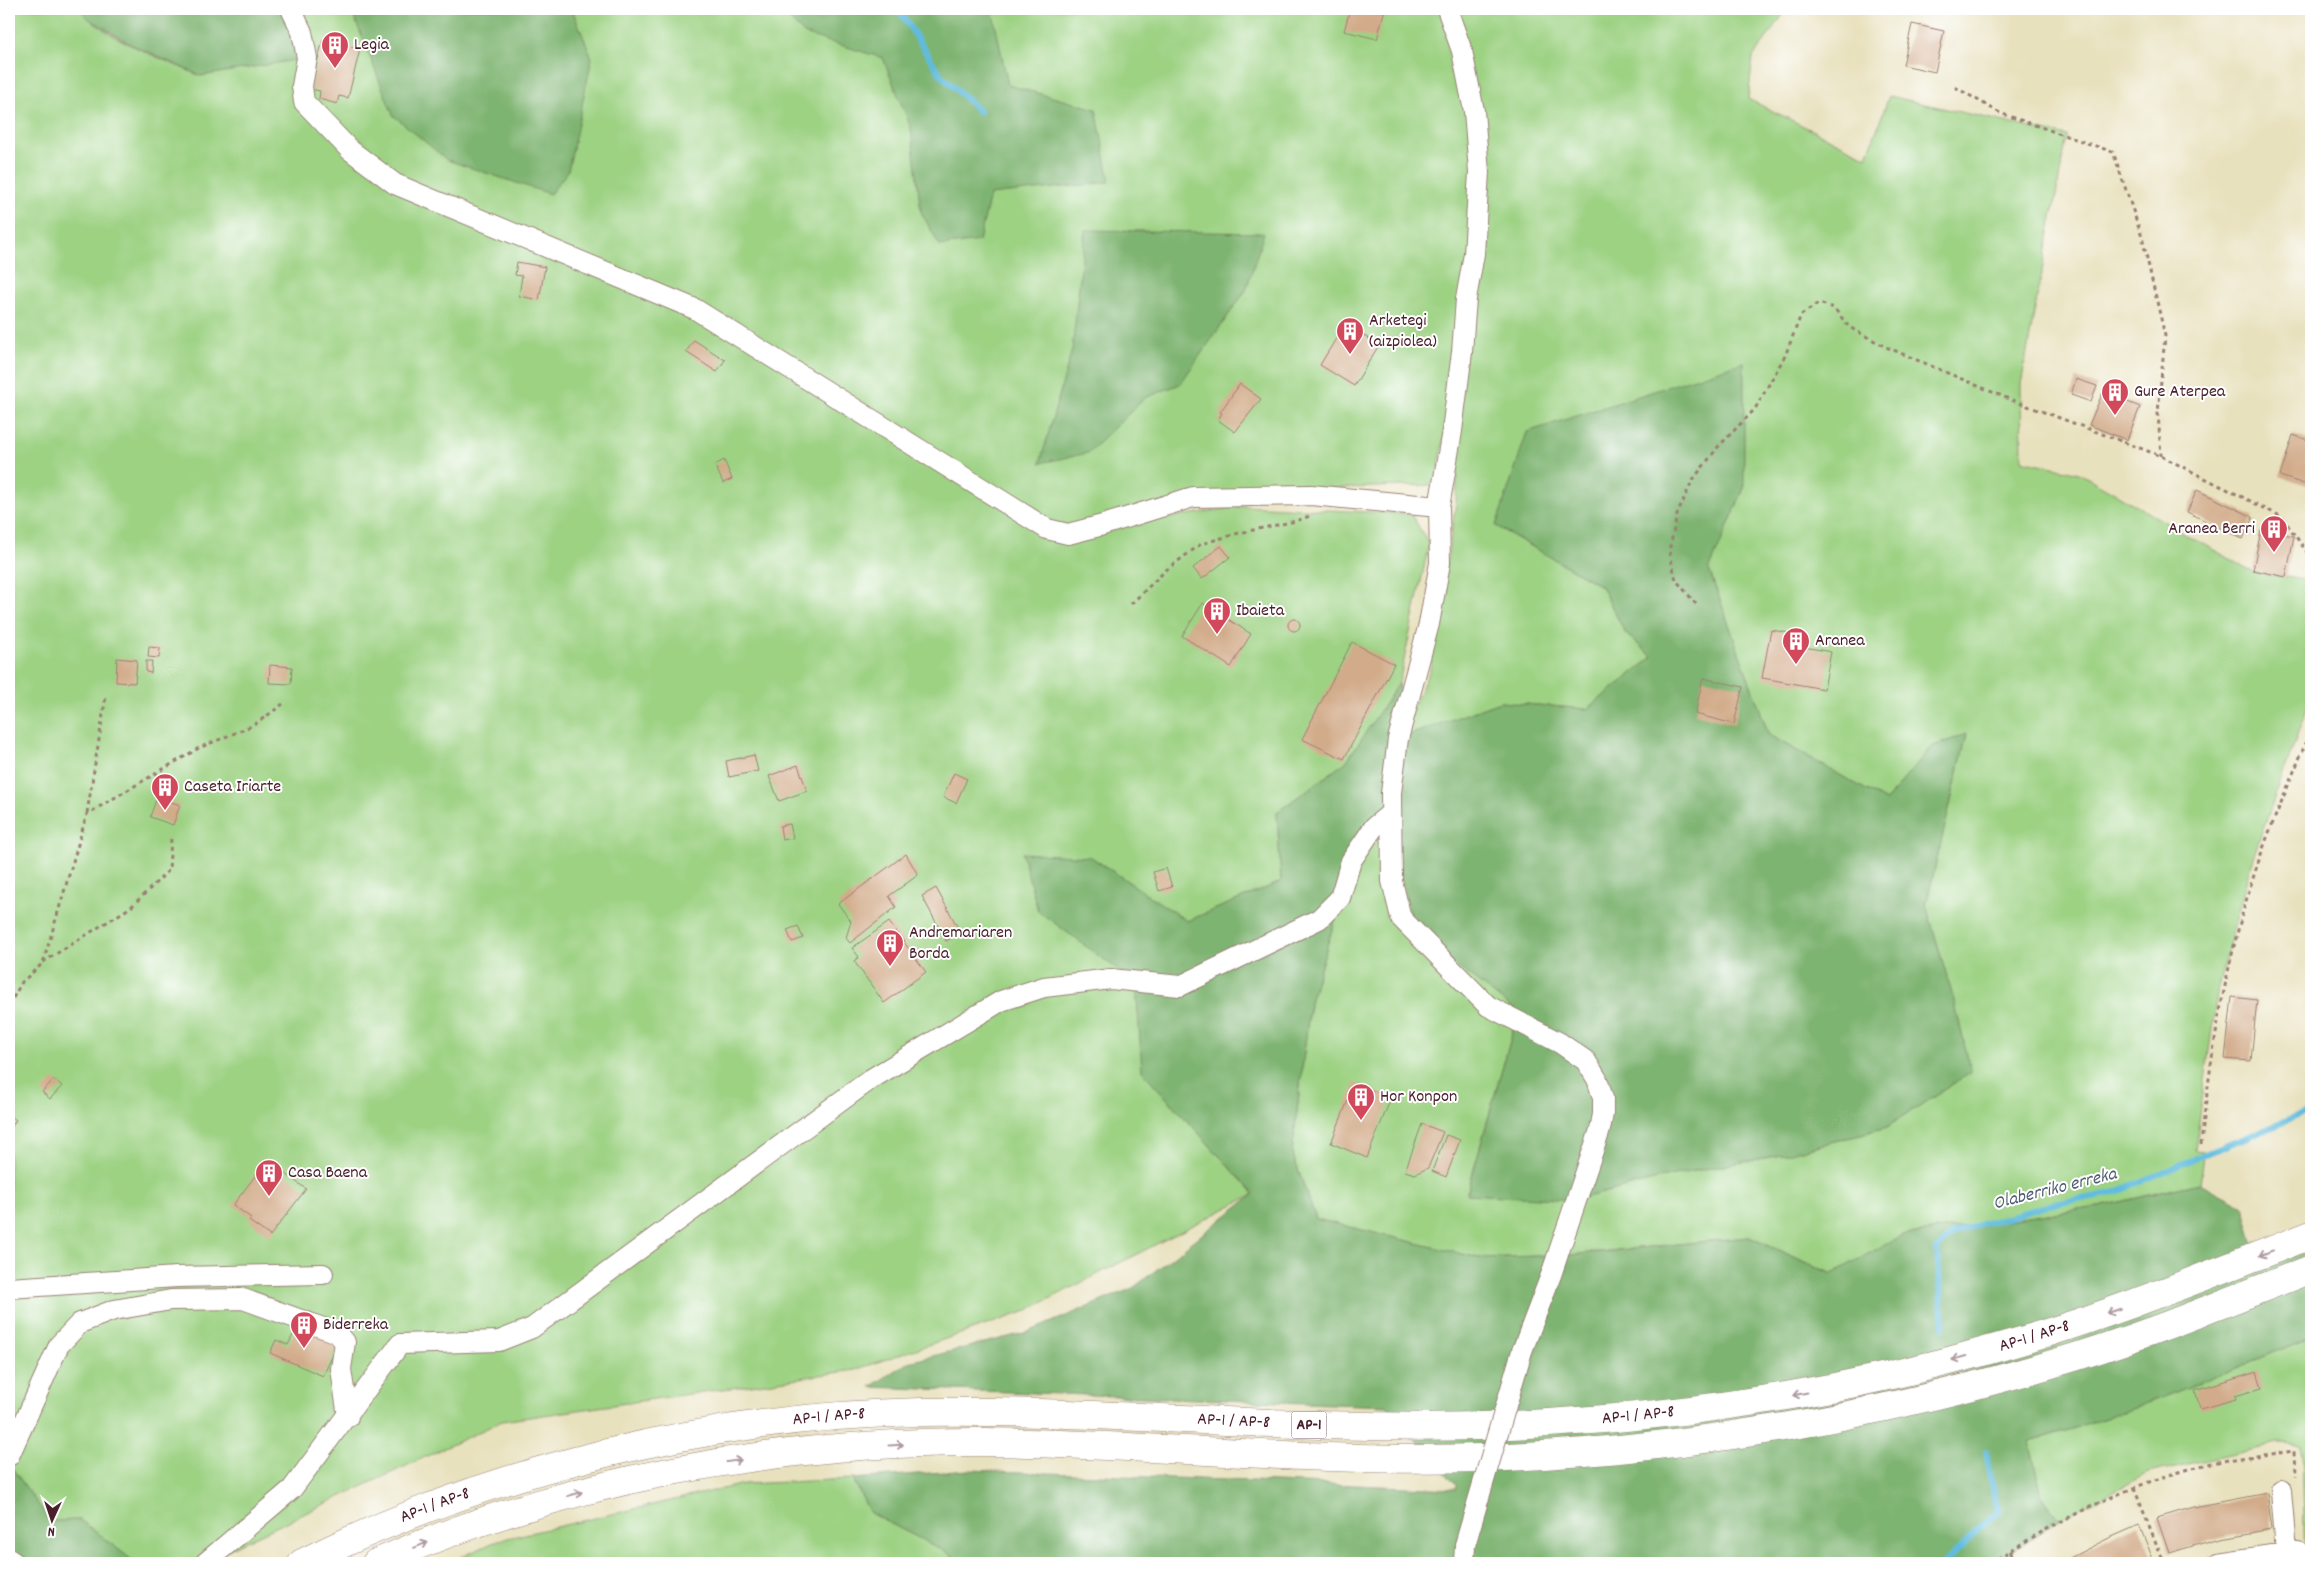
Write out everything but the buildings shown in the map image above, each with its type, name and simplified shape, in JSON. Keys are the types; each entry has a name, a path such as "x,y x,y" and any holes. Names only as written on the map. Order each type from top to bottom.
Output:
{"highway":[{"name":"AP-1 / AP-8","path":"302,1563 378,1529 509,1481 643,1446 780,1422 928,1412 1330,1426 1480,1426 1631,1417 1780,1397 1854,1383 2000,1347 2143,1301 2311,1235"},
{"name":"AP-1 / AP-8","path":"376,1563 453,1532 583,1491 716,1463 841,1448 987,1442 1406,1459 1559,1454 1711,1439 1860,1413 2008,1377 2153,1331 2311,1269"}],"street":[{"path":"291,9 302,32 307,58 302,86 304,102 350,150 395,184 695,309 1047,529 1068,534 1103,526 1192,498 1333,497 1439,507"},
{"path":"1447,9 1462,51 1474,111 1479,172 1474,254 1466,299 1462,352 1445,479 1439,507 1440,563 1429,624 1398,740 1391,793 1392,881 1400,918 1488,1006 1560,1043 1586,1062 1597,1079 1602,1098 1603,1114 1600,1130 1551,1275 1522,1351 1464,1554"},
{"path":"205,1563 292,1490 348,1417 400,1344 499,1341 532,1328 871,1079 1001,1001 1044,987 1111,979 1180,986 1319,919 1340,898 1351,861 1355,854 1374,827 1391,813"},
{"path":"9,1288 176,1277 323,1274"},
{"path":"9,1456 59,1345 80,1323 114,1310 171,1300 243,1299 337,1332 345,1342 341,1369 348,1417"},
{"path":"2218,1563 2294,1555 2281,1490"},
{"path":"9,1559 14,1563"}],"path":[{"path":"1955,87 2000,113 2113,152 2142,237 2165,336 2158,413 2161,456"},
{"path":"1696,604 1676,580 1669,551 1676,515 1692,481 1713,454 1755,409 1785,356 1800,315 1819,303 1834,308 1849,327 1884,346 2009,399 2161,456 2282,517 2311,558"},
{"path":"1131,604 1166,570 1201,544 1239,533 1296,521 1318,513 1333,497"},
{"path":"42,963 87,814 106,696"},
{"path":"87,814 199,748 254,725 282,704"},
{"path":"2201,1145 2209,1064 2224,987 2240,920 2258,862 2311,729"},
{"path":"9,1005 22,982 42,963 131,907 169,870 171,838"},
{"path":"1992,1563 2079,1511 2134,1488 2194,1467 2295,1451"},
{"path":"2134,1488 2164,1563"},
{"path":"2010,1551 2018,1563"}],"green space":[{"path":"9,9 81,9 102,29 118,38 201,76 301,9 1787,9 1753,57 1748,99 1867,157 1889,96 2067,136 2021,384 2022,460 2079,473 2253,572 2311,581 2311,697 2252,860 2218,987 2195,1150 2205,1151 2200,1183 2099,1207 1902,1235 1833,1274 1749,1237 1569,1255 1479,1258 1316,1219 1292,1153 1310,1002 1354,857 1388,819 1520,1014 1514,1027 1467,1193 1575,1200 1673,1175 1786,1154 1887,1127 1971,1072 1954,1001 1926,905 1967,734 1931,747 1886,801 1769,735 1709,570 1744,488 1528,432 1496,526 1601,586 1626,634 1653,657 1587,709 1500,702 1398,739 1430,670 1456,503 1465,306 1436,485 1249,491 1072,533 1243,506 1411,514 1429,544 1399,683 1346,762 1277,812 1281,882 1187,921 1091,857 1136,983 1143,1071 1254,1194 1024,1312 855,1370 502,1421 199,1563 136,1563 80,1520 50,1521 12,1468 9,1471"},
{"path":"81,9 301,9 307,58 201,76 130,44 86,17"},
{"path":"351,9 572,9 592,58 568,171 550,194 447,160 393,115"},
{"path":"779,9 992,9 1008,85 1096,109 1110,182 990,195 979,241 940,246 921,212 911,128 883,58 804,34"},
{"path":"1085,230 1264,233 1246,290 1180,384 1145,398 1088,453 1040,463 1072,350"},
{"path":"1744,362 1744,488 1709,570 1769,735 1886,801 1931,747 1967,734 1926,905 1954,1001 1971,1072 1887,1127 1786,1154 1673,1175 1575,1200 1467,1194 1514,1027 1520,1014 1414,934 1388,819 1354,857 1310,1002 1292,1153 1316,1219 1479,1258 1569,1255 1749,1237 1832,1274 1902,1235 2099,1207 2200,1183 2243,1206 2258,1259 2311,1248 2311,1337 2137,1407 2101,1420 2029,1441 2042,1496 2059,1519 1997,1563 1449,1563 1449,1557 1436,1563 958,1563 952,1555 870,1513 853,1479 969,1470 1456,1489 1456,1485 1387,1406 870,1387 909,1362 1028,1332 1133,1288 1254,1194 1142,1071 1136,983 1038,911 1022,853 1091,857 1187,921 1281,882 1277,812 1346,762 1399,683 1398,739 1500,702 1587,709 1653,657 1626,634 1601,586 1496,526 1527,432"},
{"path":"2311,1337 2311,1563 2305,1563 2302,1445 2278,1444 2148,1473 2059,1519 2042,1496 2029,1441 2101,1420 2137,1407"},
{"path":"12,1468 50,1521 80,1520 136,1563 31,1563 9,1548 9,1475"},
{"path":"853,1479 870,1513 952,1555 958,1563 448,1563 499,1540 744,1484"}],"waterway":[{"path":"898,9 941,75 980,112"},
{"name":"Olaberriko erreka","path":"1943,1327 1937,1249 1954,1232 2050,1205 2113,1193 2311,1110"},
{"name":"Olaberriko erreka","path":"1944,1563 1998,1512 1986,1452"}],"place":[{"name":"Legia","path":"335,69"},
{"name":"Arketegi (aizpiolea)","path":"1350,355"},
{"name":"Gure Aterpea","path":"2115,416"},
{"name":"Aranea Berri","path":"2274,553"},
{"name":"Ibaieta","path":"1217,635"},
{"name":"Aranea","path":"1796,665"},
{"name":"Caseta Iriarte","path":"165,811"},
{"name":"Andremariaren Borda","path":"890,967"},
{"name":"Hor Konpon","path":"1361,1121"},
{"name":"Casa Baena","path":"269,1197"},
{"name":"Biderreka","path":"304,1349"}]}
